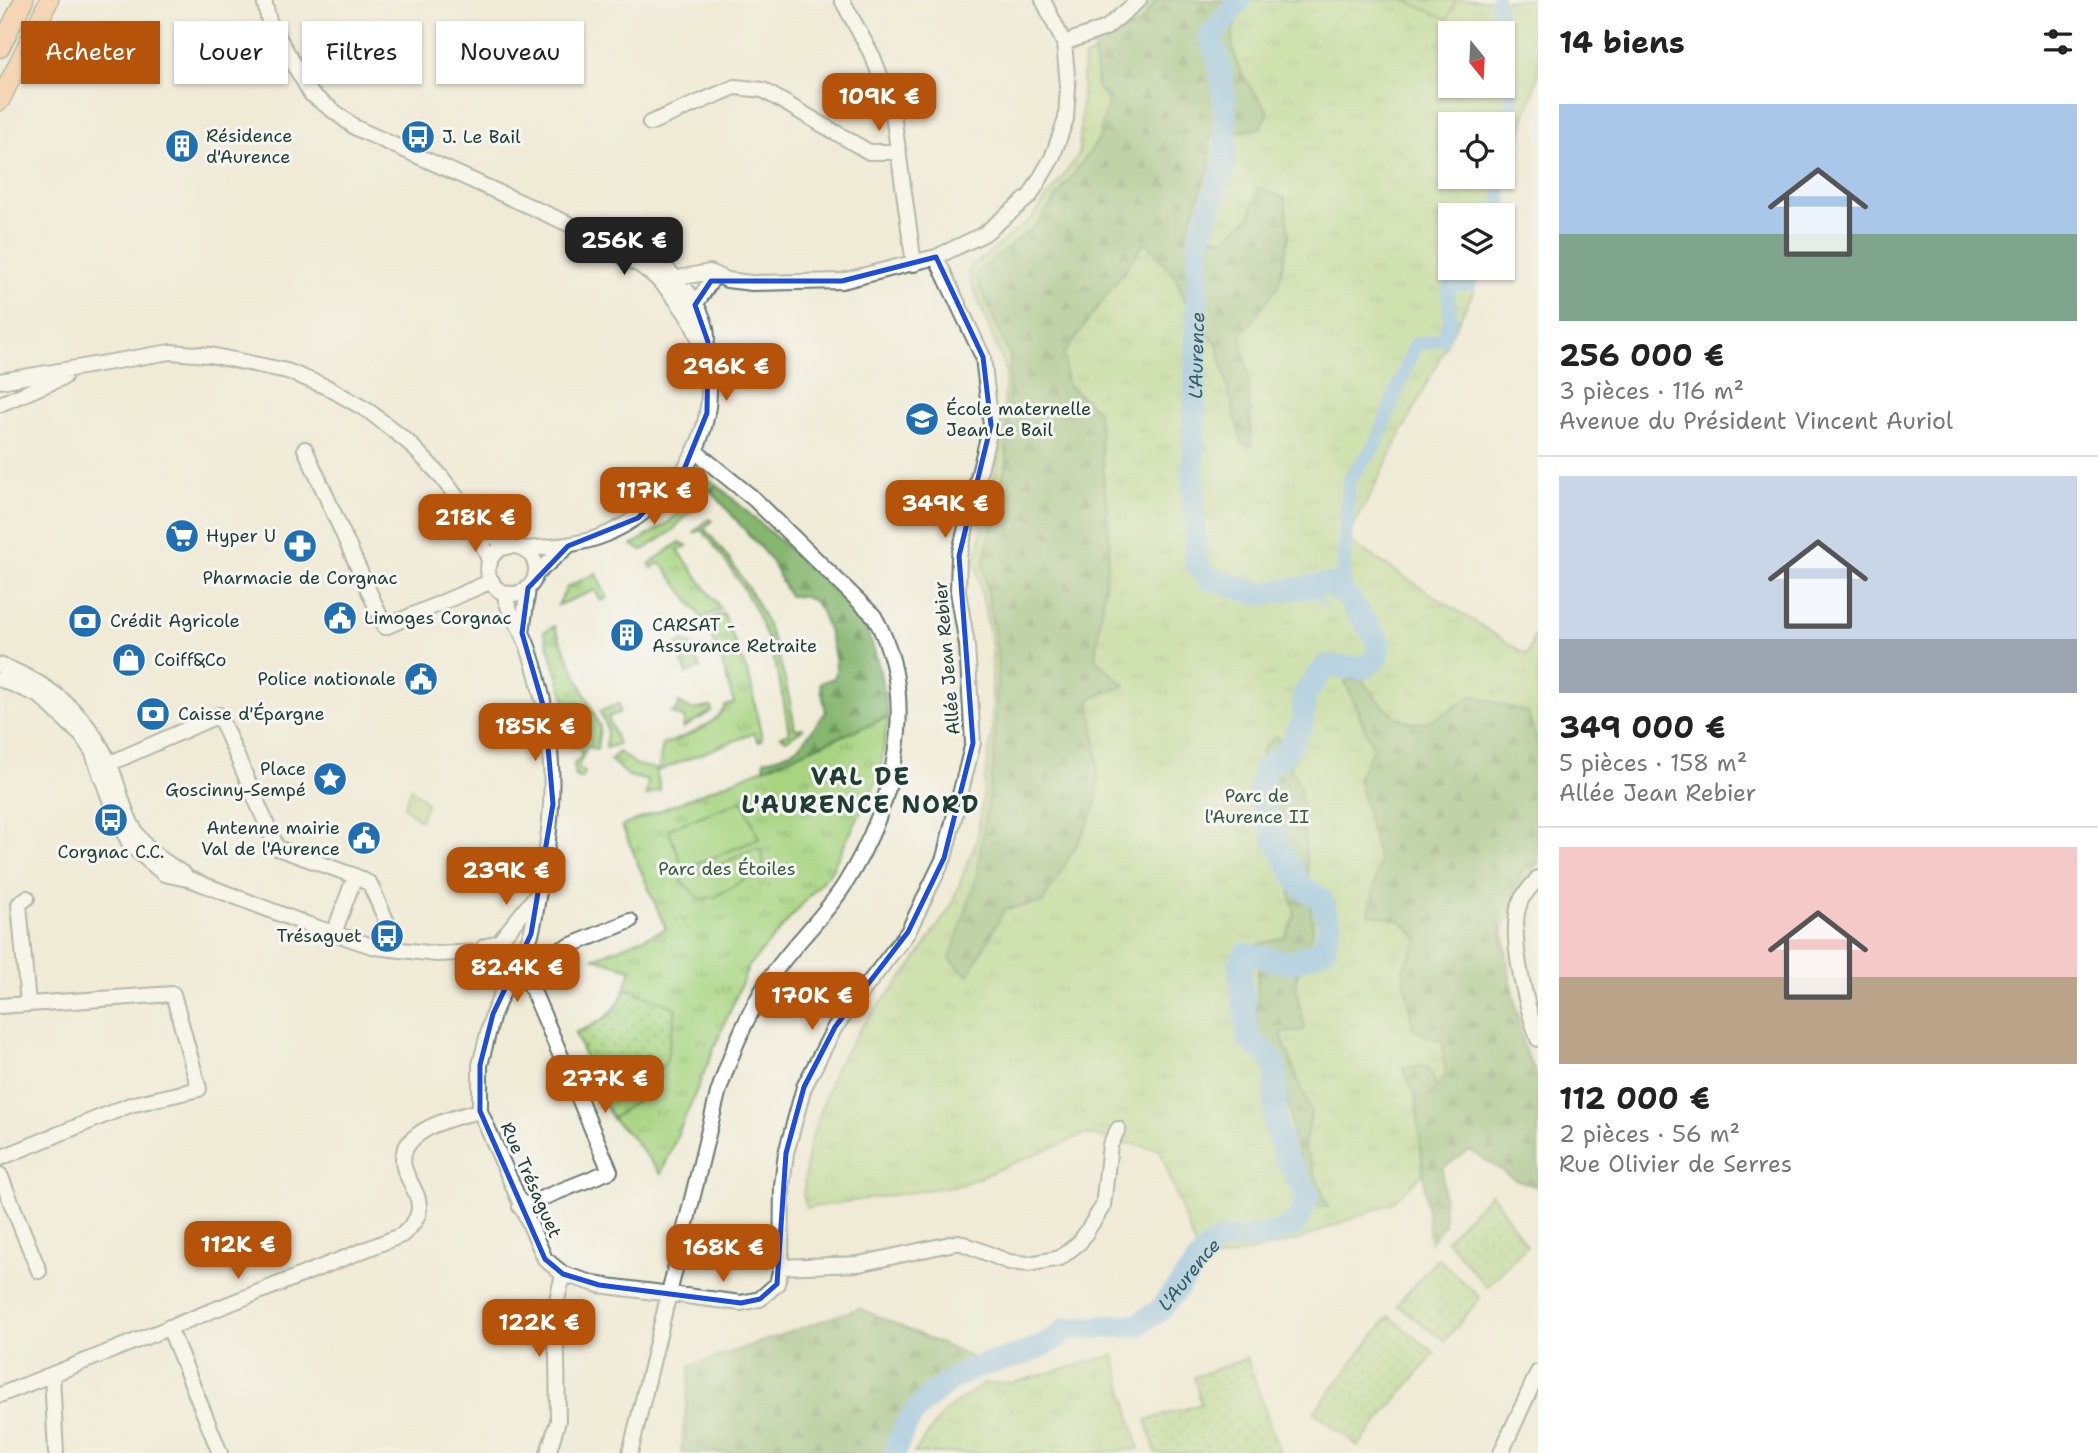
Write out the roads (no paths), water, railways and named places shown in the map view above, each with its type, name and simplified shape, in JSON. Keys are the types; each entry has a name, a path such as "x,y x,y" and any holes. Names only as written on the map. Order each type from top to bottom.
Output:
{"main road":[{"path":"0,48 24,0"},
{"path":"0,101 49,0"}],"street":[{"path":"264,0 270,21 311,94 356,128 602,239 614,238 649,254 676,288 695,305 708,342 705,350"},
{"path":"842,0 873,57 892,107 914,264"},
{"path":"676,288 727,280 811,284 842,281 936,257 984,233 1030,196 1052,158 1066,119 1068,86 1064,43 1043,0"},
{"path":"1064,43 1106,28 1139,0"},
{"path":"650,123 735,88 763,90 869,152 899,152"},
{"name":"Allée Jean Rebier","path":"669,1292 721,1301 751,1302 770,1292 777,1284 781,1267 786,1153 804,1087 835,1027 908,932 944,858 973,743 968,657 958,591 959,556 991,425 983,357 936,257"},
{"path":"676,288 695,273 710,272 727,280"},
{"path":"695,305 711,281"},
{"path":"490,563 496,552 508,547 524,549 568,545 604,535 638,518 668,492 695,451 703,433 711,381 705,350 676,288"},
{"path":"0,381 170,352 223,357 287,371 327,387 380,419 439,474 474,520 508,547"},
{"path":"0,404 81,369"},
{"path":"305,449 385,627 492,581"},
{"path":"630,1453 718,1093 736,1039 774,973 844,885 878,820 891,778 898,702 894,662 886,638 874,616 751,496 695,451"},
{"path":"0,1395 402,1235 414,1223 419,1208 403,1165 404,1149 415,1135 480,1111 480,1065 493,1014 531,934 552,816 552,755 537,676 522,633 509,615 504,592 492,581 490,563 474,520"},
{"path":"522,633 528,588 536,574 568,545"},
{"path":"524,549 534,560 536,574"},
{"path":"504,592 516,593 528,588"},
{"path":"0,665 35,679 84,719 129,821 145,846 192,880 375,947 437,954 480,952 489,944 499,942 509,945 516,953 514,972"},
{"path":"0,677 26,683 35,679"},
{"path":"0,677 40,696 82,736 105,770"},
{"path":"105,770 219,715 277,848 370,884 386,920"},
{"path":"334,933 355,876"},
{"path":"1538,878 1520,901 1517,939 1524,998 1538,1039"},
{"path":"499,942 538,893"},
{"path":"27,898 19,905 28,1004"},
{"path":"437,954 498,983 547,955 630,921"},
{"path":"480,952 493,1014"},
{"path":"514,972 530,984 610,1171 520,1207"},
{"path":"0,1006 173,994 199,1089 130,1105 0,1158"},
{"name":"Rue Trésaguet","path":"480,1111 545,1259 563,1274"},
{"path":"781,1267 859,1264 959,1242 1009,1262 1030,1264 1060,1258 1080,1242 1103,1206 1110,1145 1118,1129"},
{"path":"0,1175 39,1271"},
{"path":"548,1453 558,1421 557,1355 552,1322 563,1274 599,1285 669,1292"},
{"path":"169,1327 220,1453"},
{"path":"1501,1453 1538,1372"},
{"path":"52,1375 56,1453"}],"waterway":[{"name":"L'Aurence","path":"895,1453 906,1425 915,1412 950,1381 978,1367 1036,1349 1066,1329 1138,1325 1160,1310 1209,1248 1220,1240 1264,1236 1295,1225 1309,1196 1285,1156 1275,1124 1276,1077 1272,1058 1248,1039 1239,965 1246,954 1290,963 1324,949 1330,924 1321,899 1300,885 1274,838 1260,795 1264,769 1287,751 1303,722 1304,695 1326,666 1364,668 1377,658 1379,642 1347,597 1329,584 1260,594 1208,578 1196,563 1193,477 1199,239 1226,162 1224,97 1219,61 1210,37 1240,0"},
{"name":"L'Aurence","path":"1497,0 1500,21"},
{"name":"L'Aurence","path":"1512,98 1514,112"},
{"name":"L'Aurence","path":"1515,117 1515,134"},
{"name":"L'Aurence","path":"1501,189 1501,203"},
{"name":"L'Aurence","path":"1347,597 1343,576 1349,479 1375,446 1415,345 1443,339 1451,319 1448,293 1451,284 1470,284 1472,280"},
{"path":"1304,588 1326,605"},
{"path":"1344,613 1358,615"}],"place":[{"name":"J. Le Bail","path":"418,137"},
{"name":"Résidence d'Aurence","path":"182,146"},
{"name":"École maternelle Jean Le Bail","path":"922,419"},
{"name":"Hyper U","path":"182,536"},
{"name":"Pharmacie de Corgnac","path":"300,546"},
{"name":"Limoges Corgnac","path":"340,618"},
{"name":"Crédit Agricole","path":"85,621"},
{"name":"CARSAT - Assurance Retraite","path":"627,635"},
{"name":"Coiff&Co","path":"129,660"},
{"name":"Police nationale","path":"421,679"},
{"name":"Caisse d'Épargne","path":"153,714"},
{"name":"Place Goscinny-Sempé","path":"330,779"},
{"name":"Corgnac C.C.","path":"111,820"},
{"name":"Antenne mairie Val de l'Aurence","path":"364,838"},
{"name":"Trésaguet","path":"387,936"}],"district":[{"name":"VAL DE L'AURENCE NORD","path":"861,791"}],"park label":[{"name":"Parc de l'Aurence II","path":"1257,806"},
{"name":"Parc des Étoiles","path":"727,869"}]}
